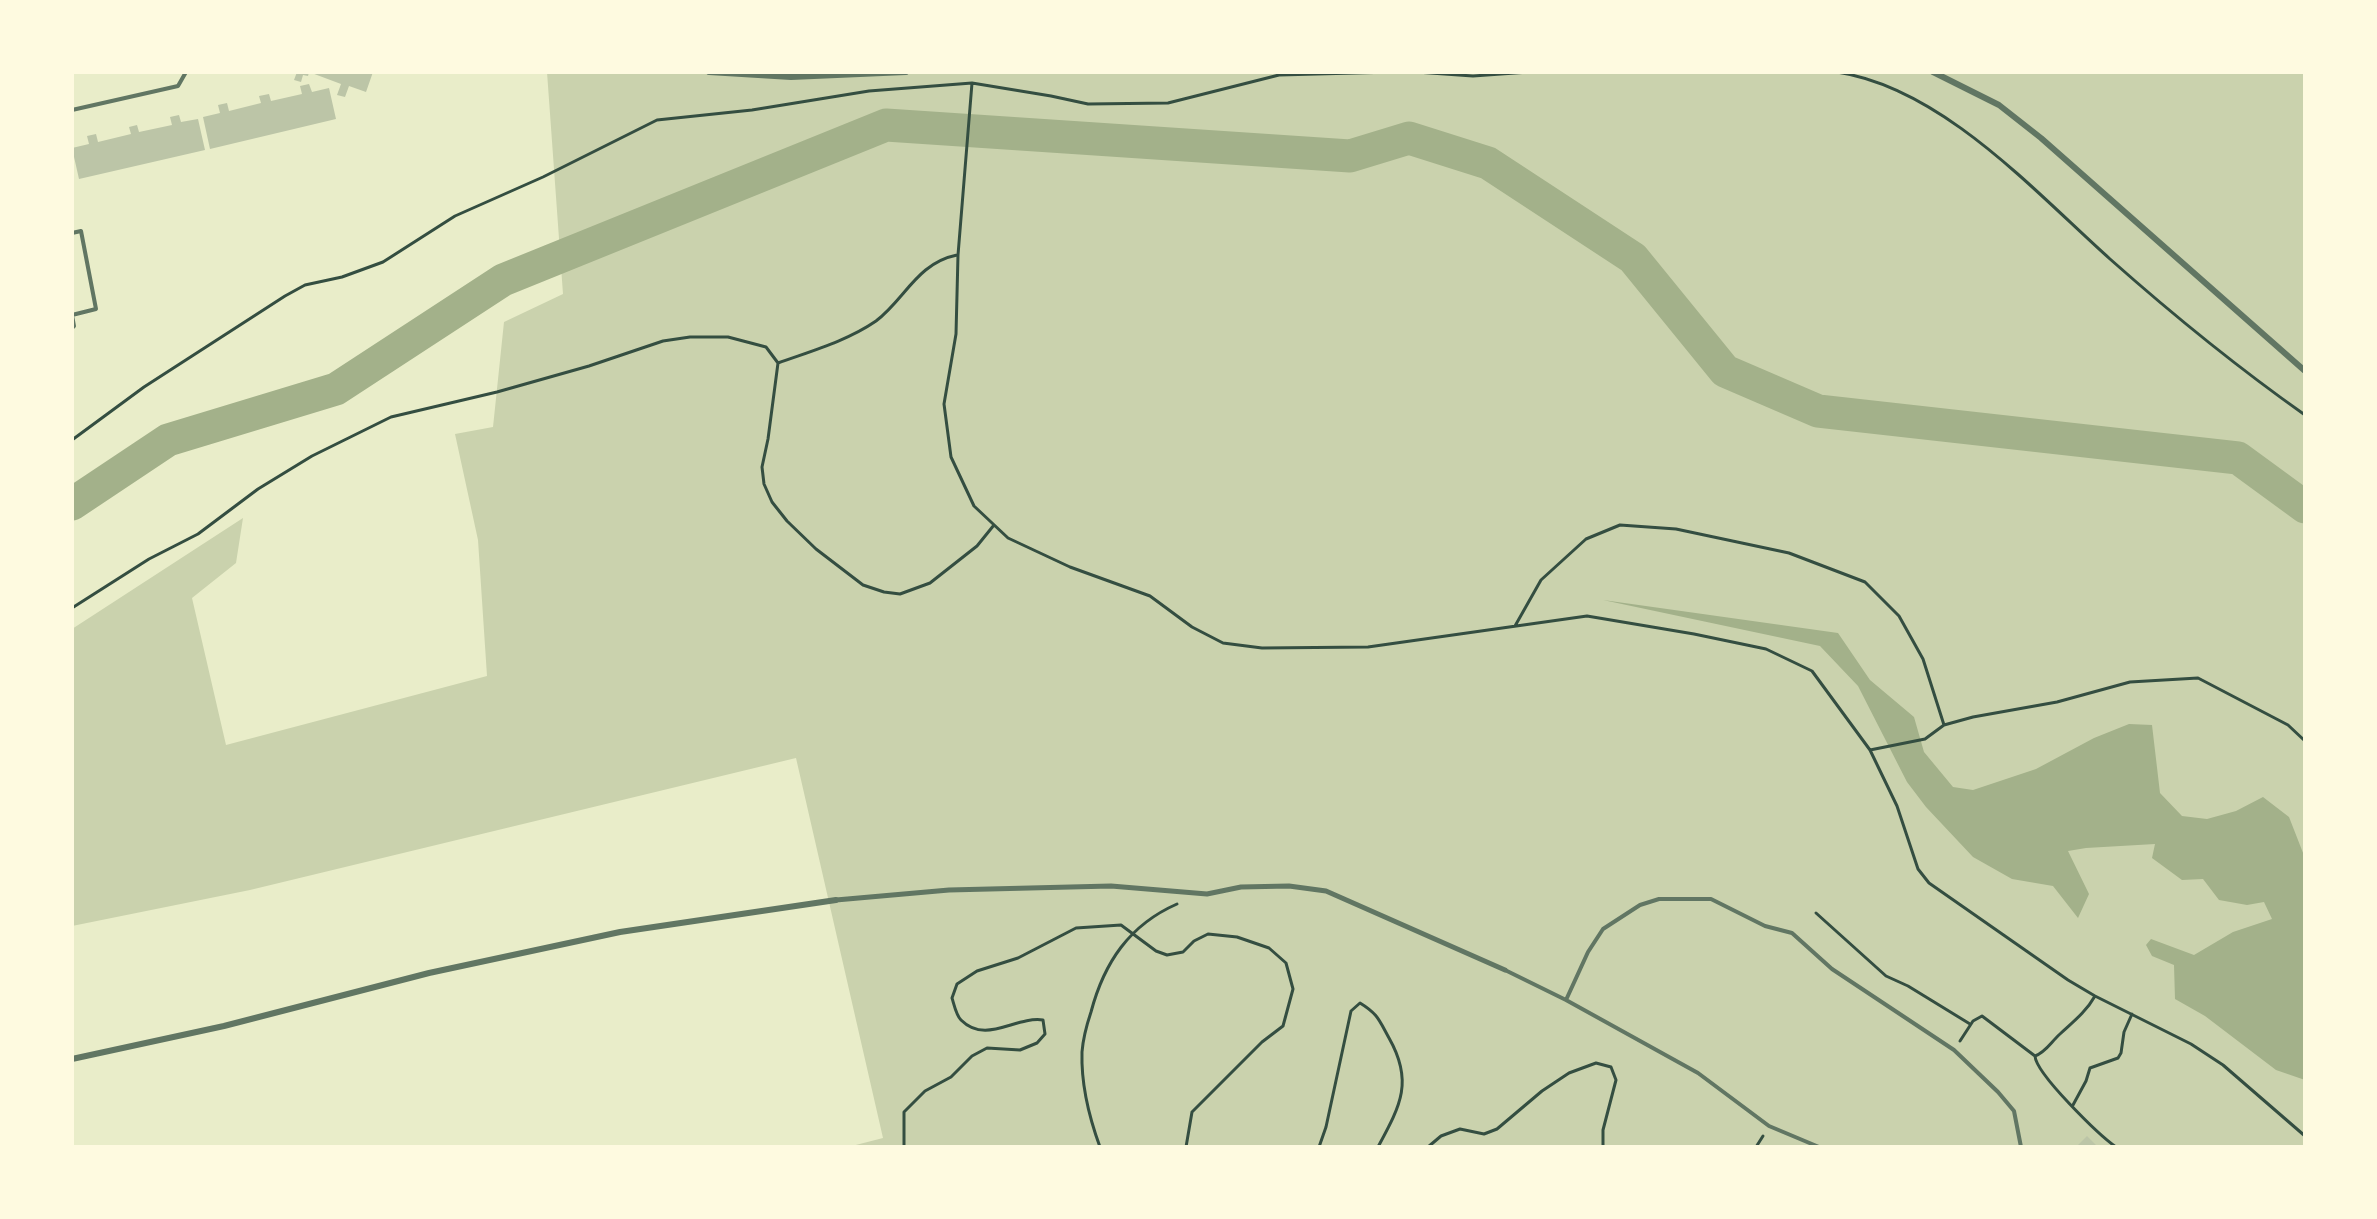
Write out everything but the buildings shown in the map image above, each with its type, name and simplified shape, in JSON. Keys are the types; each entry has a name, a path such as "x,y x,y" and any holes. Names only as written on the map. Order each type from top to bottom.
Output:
{"street":[{"path":"709,72 791,77 906,72"},
{"path":"1933,72 1999,105 2041,138 2305,371"},
{"path":"72,1059 224,1026 429,973 620,932 836,900 949,890 1111,886 1207,894 1241,887 1289,886 1326,891 1505,970"}],"lane":[{"path":"72,110 178,86 186,72"},
{"path":"72,233 81,231 96,309 72,315 74,326 72,328"},
{"path":"1566,1000 1588,952 1603,929 1640,905 1659,899 1711,899 1765,926 1792,933 1832,969 1954,1050 1998,1092 2014,1111 2021,1147"},
{"path":"1505,970 1566,1000 1698,1073 1769,1126 1820,1147"}],"path":[{"path":"72,440 169,370 305,285 342,277 383,262 455,216 543,177 657,120 752,110 869,91 972,83 1051,96 1088,105 1168,104 1279,75 1393,72"},
{"path":"1416,72 1473,76 1529,72"},
{"path":"1838,72 1898,89 1981,142 2183,322 2305,415"},
{"path":"972,83 960,223 956,334 944,404 951,457 974,506 1008,538 1070,567 1150,596 1192,627 1223,643 1262,648 1368,646 1587,616 1766,649 1812,671 1870,750 1897,806 1918,869 1929,883 2068,980 2191,1044 2223,1065 2305,1136"},
{"path":"778,363 847,337 877,320 912,281 943,258 958,255"},
{"path":"72,608 149,559 198,534 258,489 312,456 391,417 497,392 589,366 663,341 690,337 728,338 766,347 778,363 762,467 764,484 772,502 787,520 816,549 863,585 884,592 900,594 930,583 977,546 994,525"},
{"path":"1515,626 1541,580 1586,539 1620,525 1676,529 1789,553 1865,582 1899,616 1923,659 1944,724"},
{"path":"1870,750 1925,739 1944,724 2057,702 2130,682 2198,678 2288,725 2305,741"},
{"path":"1100,1147 1087,1107 1082,1052 1098,984 1121,947 1132,936 1160,913 1179,903"},
{"path":"1816,913 1886,976 1908,986 1970,1024"},
{"path":"904,1147 904,1112 925,1090 951,1077 972,1056 987,1048 1020,1050 1037,1043 1045,1034 1043,1020 1034,1019 996,1030 977,1030 960,1019 952,998 957,984 977,970 1018,958 1076,928 1121,926 1132,936 1167,955 1183,952 1194,941 1208,934 1237,937 1269,948 1286,963 1293,990 1283,1026 1248,1056 1192,1112 1186,1147"},
{"path":"2035,1056 2043,1053 2060,1034 2070,1027 2095,996"},
{"path":"1319,1147 1326,1127 1351,1011 1360,1003 1375,1012 1400,1056 1404,1086 1390,1124 1378,1147"},
{"path":"2073,1105 2090,1068 2118,1058 2124,1032 2132,1014"},
{"path":"1954,1050 1970,1024 1982,1016 2035,1056"},
{"path":"2035,1056 2035,1063 2049,1081 2104,1138 2116,1147"},
{"path":"1428,1147 1441,1136 1460,1130 1484,1134 1497,1129 1542,1091 1569,1073 1596,1063 1611,1067 1616,1080 1603,1130 1603,1147"}],"shaded area":[{"path":"547,72 2305,72 2305,1147 848,1147 883,1138 796,758 250,890 72,926 72,629 243,518 236,563 192,598 226,745 487,676 478,540 455,434 493,427 504,322 563,294"},
{"path":"1603,600 1838,633 1870,680 1914,717 1924,752 1953,787 1973,790 2036,769 2094,738 2129,724 2152,725 2160,793 2182,816 2207,819 2236,811 2263,797 2289,817 2305,858 2305,1080 2276,1070 2205,1016 2175,999 2174,965 2152,956 2146,945 2151,939 2194,955 2233,932 2272,919 2264,902 2247,905 2219,900 2203,879 2182,880 2152,858 2155,844 2086,848 2068,851 2089,894 2078,918 2053,886 2012,879 1973,857 1926,807 1907,782 1858,686 1820,646"}],"waterway":[{"path":"72,504 168,440 336,389 503,280 886,125 1350,156 1409,138 1488,163 1633,258 1725,371 1818,411 2238,458 2305,507"}]}
